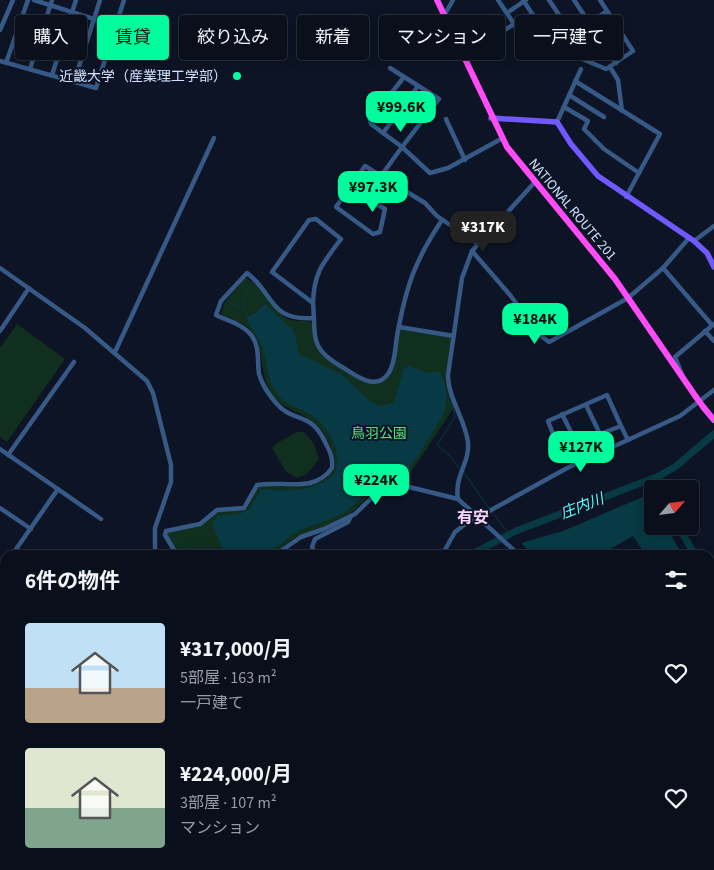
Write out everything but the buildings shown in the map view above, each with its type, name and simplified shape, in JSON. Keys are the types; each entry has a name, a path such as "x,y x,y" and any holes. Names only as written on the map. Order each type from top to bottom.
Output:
{"highway":[{"name":"NATIONAL ROUTE 201","path":"437,0 445,14"},
{"name":"NATIONAL ROUTE 201","path":"466,60 501,139 599,259 714,420"}],"main road":[{"path":"491,118 557,122 571,144 598,176 626,197 692,240 707,253 714,266"}],"street":[{"path":"0,30 13,0"},
{"path":"6,63 28,0"},
{"path":"34,0 51,3 97,20"},
{"path":"52,75 76,0"},
{"path":"74,82 100,0"},
{"path":"119,15 124,0"},
{"path":"445,14 453,0"},
{"path":"498,0 514,24 505,30"},
{"path":"507,13 524,0 534,15"},
{"path":"549,0 559,15"},
{"path":"574,0 584,15"},
{"path":"584,60 606,69 633,51 600,0"},
{"path":"30,69 51,3"},
{"path":"601,15 607,11"},
{"path":"0,61 96,88 105,60"},
{"path":"610,66 618,80 622,111"},
{"path":"390,68 438,99 380,176 367,194 367,198 385,210 380,232 372,234 336,207 365,166 380,176 425,204 442,220 478,244"},
{"path":"557,122 581,69"},
{"path":"404,76 370,120 371,124 402,147 430,173 448,168 465,160 478,153 481,148 501,139"},
{"path":"575,81 660,134 626,197"},
{"path":"383,132 418,86"},
{"path":"569,95 604,117"},
{"path":"564,107 588,120 584,129 604,150 639,173"},
{"path":"446,119 465,160"},
{"path":"115,352 214,138"},
{"path":"458,499 457,481 466,456 468,442 448,381 462,278 472,251 535,182"},
{"path":"313,303 272,272 309,220 316,219 341,239 319,269 314,284 313,303 316,341 321,353 371,382 380,381 389,372 404,300 414,268 442,220"},
{"path":"472,251 547,341 555,340 628,298 692,240 714,226"},
{"path":"0,268 76,320 147,381 152,393 171,465 171,482 155,528 155,550"},
{"path":"663,268 713,324 675,357 685,376 684,380"},
{"path":"173,550 165,535 166,531 200,524 217,510 244,508 257,486 304,485 324,476 332,468 331,454 319,430 310,420 282,409 269,393 260,376 256,345 252,337 238,325 216,315 221,301 247,273 257,281 267,298 290,317 314,318"},
{"path":"0,331 29,288"},
{"path":"399,327 454,336"},
{"path":"705,331 714,341"},
{"path":"8,455 74,362"},
{"path":"445,550 455,532 478,517 570,467 680,416 714,390"},
{"path":"621,426 600,434 555,439 547,424 562,414 607,395 628,440"},
{"path":"586,405 600,434"},
{"path":"562,414 574,438"},
{"path":"0,449 101,519"},
{"path":"282,550 301,537 324,529 351,516 385,485 401,485 458,499 514,550"},
{"path":"15,550 58,489"},
{"path":"0,508 30,529"},
{"path":"313,550 315,539 348,522 351,516"}],"green space":[{"name":"鳥羽公園","path":"245,278 251,281 286,318 310,322 317,348 330,361 350,373 371,380 381,381 388,378 400,330 450,336 452,339 447,373 455,406 403,484 382,483 352,512 330,524 293,539 279,550 177,550 167,536 169,532 198,527 219,511 247,508 260,486 291,487 311,485 328,476 335,467 332,451 326,436 316,424 283,405 273,396 265,379 258,343 254,335 243,324 221,314 224,303"},
{"path":"17,324 65,359 7,442 0,437 0,348"},
{"path":"297,432 304,432 314,444 319,459 307,474 297,478 286,472 272,448 277,443"}],"shaded area":[{"name":"鳥羽公園","path":"265,304 294,331 299,354 341,374 371,402 380,406 394,403 404,368 409,366 428,373 439,371 445,387 446,405 443,416 403,479 388,478 376,484 364,484 360,488 360,498 346,511 293,534 277,547 268,550 223,550 212,523 218,516 238,514 249,510 261,490 299,490 316,485 334,475 337,467 336,450 324,426 311,415 281,399 271,383 261,345 246,318 257,312"},
{"path":"644,496 644,535 672,535 681,550 643,550 633,536 609,550 527,550 521,543 563,531"}],"waterway":[{"path":"248,289 251,283"},
{"path":"245,311 244,297 247,291"},
{"path":"228,302 243,310"},
{"path":"448,402 454,410 455,417 437,445 449,455 461,470"},
{"name":"庄内川","path":"480,550 516,531 659,476 675,467 714,434"},
{"path":"464,473 489,508"},
{"path":"659,476 660,480"},
{"path":"492,512 509,534"},
{"path":"168,535 178,544"},
{"path":"683,535 692,550"},
{"path":"181,546 192,550"}],"place":[{"name":"近畿大学（産業理工学部）","path":"237,76"}],"district":[{"name":"有安","path":"473,517"}]}
